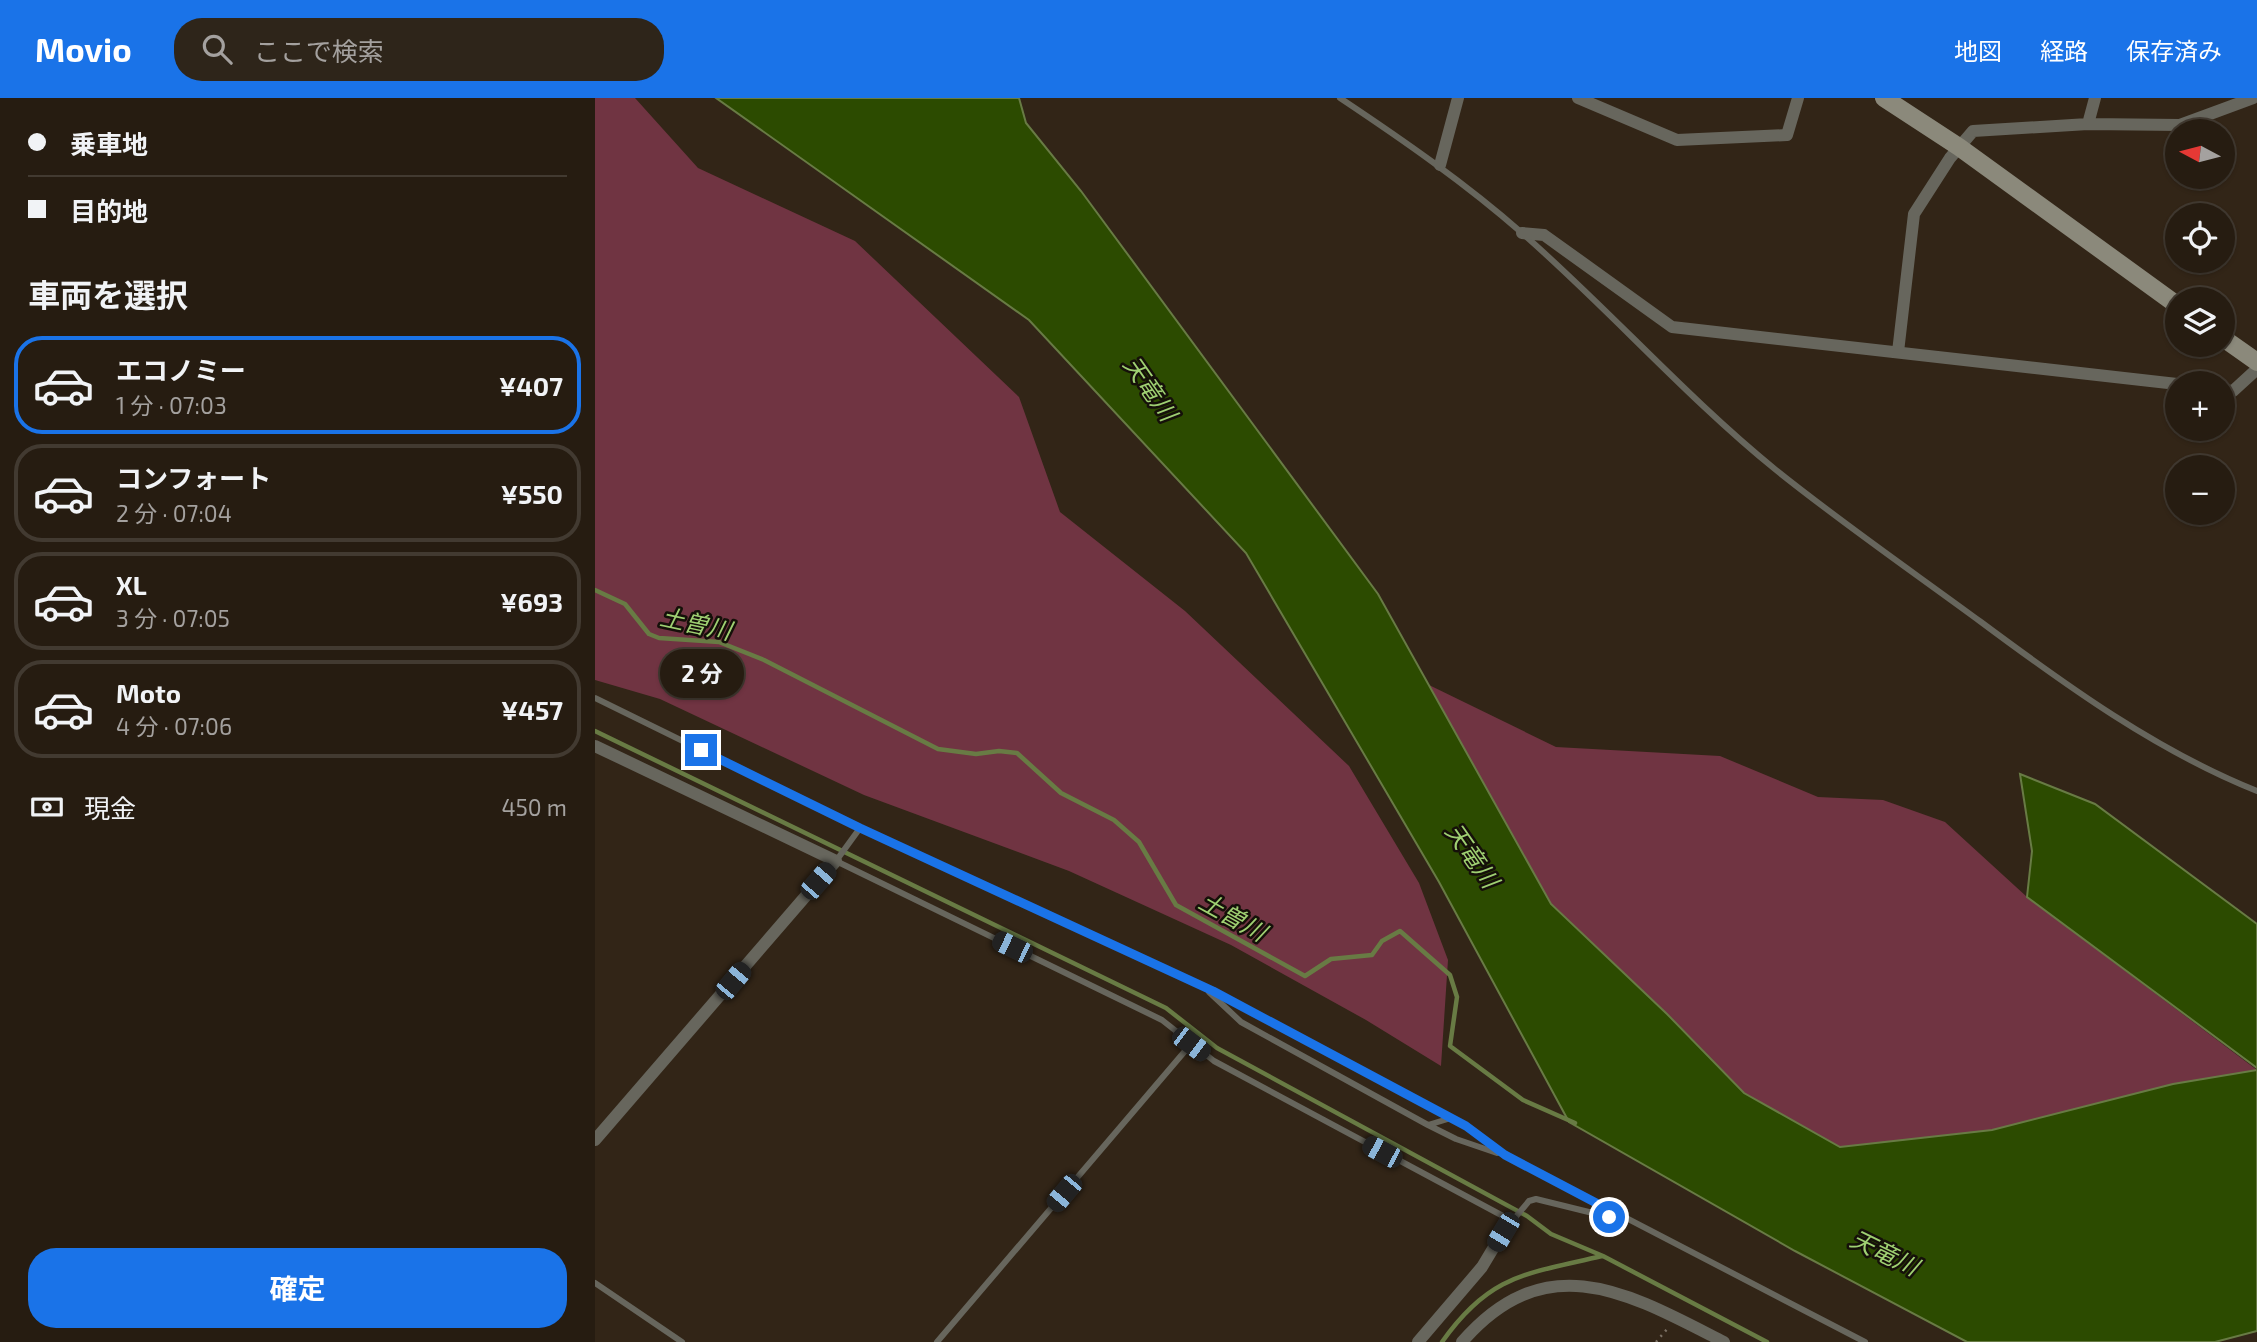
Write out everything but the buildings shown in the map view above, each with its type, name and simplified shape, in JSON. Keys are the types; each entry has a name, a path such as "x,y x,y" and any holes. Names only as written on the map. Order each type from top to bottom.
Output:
{"street":[{"path":"1440,165 1458,98"},
{"path":"1578,98 1677,140 1787,135 1798,98"},
{"path":"1884,98 1959,147 2165,296"},
{"path":"2088,124 2095,98"},
{"path":"1898,352 1914,214 1959,147 1973,131 2088,124 2179,125 2253,98"},
{"path":"1522,233 1544,235 1672,327 2165,383"},
{"path":"2235,346 2257,362"},
{"path":"2235,389 2257,369"},
{"path":"595,746 837,859 595,1140"},
{"path":"1418,1342 1482,1267 1503,1232"},
{"path":"1462,1342 1482,1319 1511,1301 1564,1284 1601,1287 1631,1295 1724,1342"}],"lane":[{"path":"1340,98 1440,165 1522,233 1775,469 2082,695 2165,745 2257,791"},
{"path":"595,698 860,828 1205,988 1451,1118 1505,1155 1862,1341"},
{"path":"860,828 837,859 1162,1020 1214,1061 1503,1216 1503,1232"},
{"path":"1205,988 1252,1028 1428,1125 1456,1139 1505,1155"},
{"path":"937,1342 1191,1044"},
{"path":"1428,1125 1451,1118"},
{"path":"1503,1232 1528,1204 1536,1199 1609,1217 1619,1215"},
{"path":"595,1283 682,1342"}],"shaded area":[{"path":"595,98 635,98 698,168 855,241 1019,397 1060,512 1185,611 1349,766 1419,883 1448,960 1441,1066 1366,1020 1231,945 1069,871 864,795 660,699 595,680"},
{"path":"1429,685 1556,747 1720,756 1818,797 1883,800 1945,822 2027,897 2257,1070 2173,1084 1992,1130 1840,1147 1744,1093 1667,1014 1551,904"}],"water":[{"name":"天竜川","path":"716,98 1019,98 1026,123 1081,191 1378,594 1551,904 1667,1014 1744,1093 1840,1147 1992,1130 2173,1084 2257,1070 2257,1331 2215,1342 1967,1342 1795,1251 1569,1122 1439,882 1246,553 1029,320"},
{"path":"2020,774 2095,804 2257,924 2257,1068 2027,897 2032,851"}],"waterway":[{"name":"土曽川","path":"595,590 625,604 649,634 659,638 719,642 764,660 938,749 976,754 999,751 1017,753 1061,793 1114,820 1139,842 1176,905 1305,976 1331,959 1372,955 1382,941 1400,931 1450,975 1457,997 1450,1046 1523,1100 1575,1123"},
{"path":"595,731 1166,1008 1217,1048 1527,1216 1551,1234 1603,1256 1767,1342"},
{"path":"1442,1342 1477,1302 1511,1280 1552,1267 1602,1256"}],"route":[{"path":"701,750 860,828 1213,991 1466,1126 1505,1155 1619,1215 1609,1217"}]}
